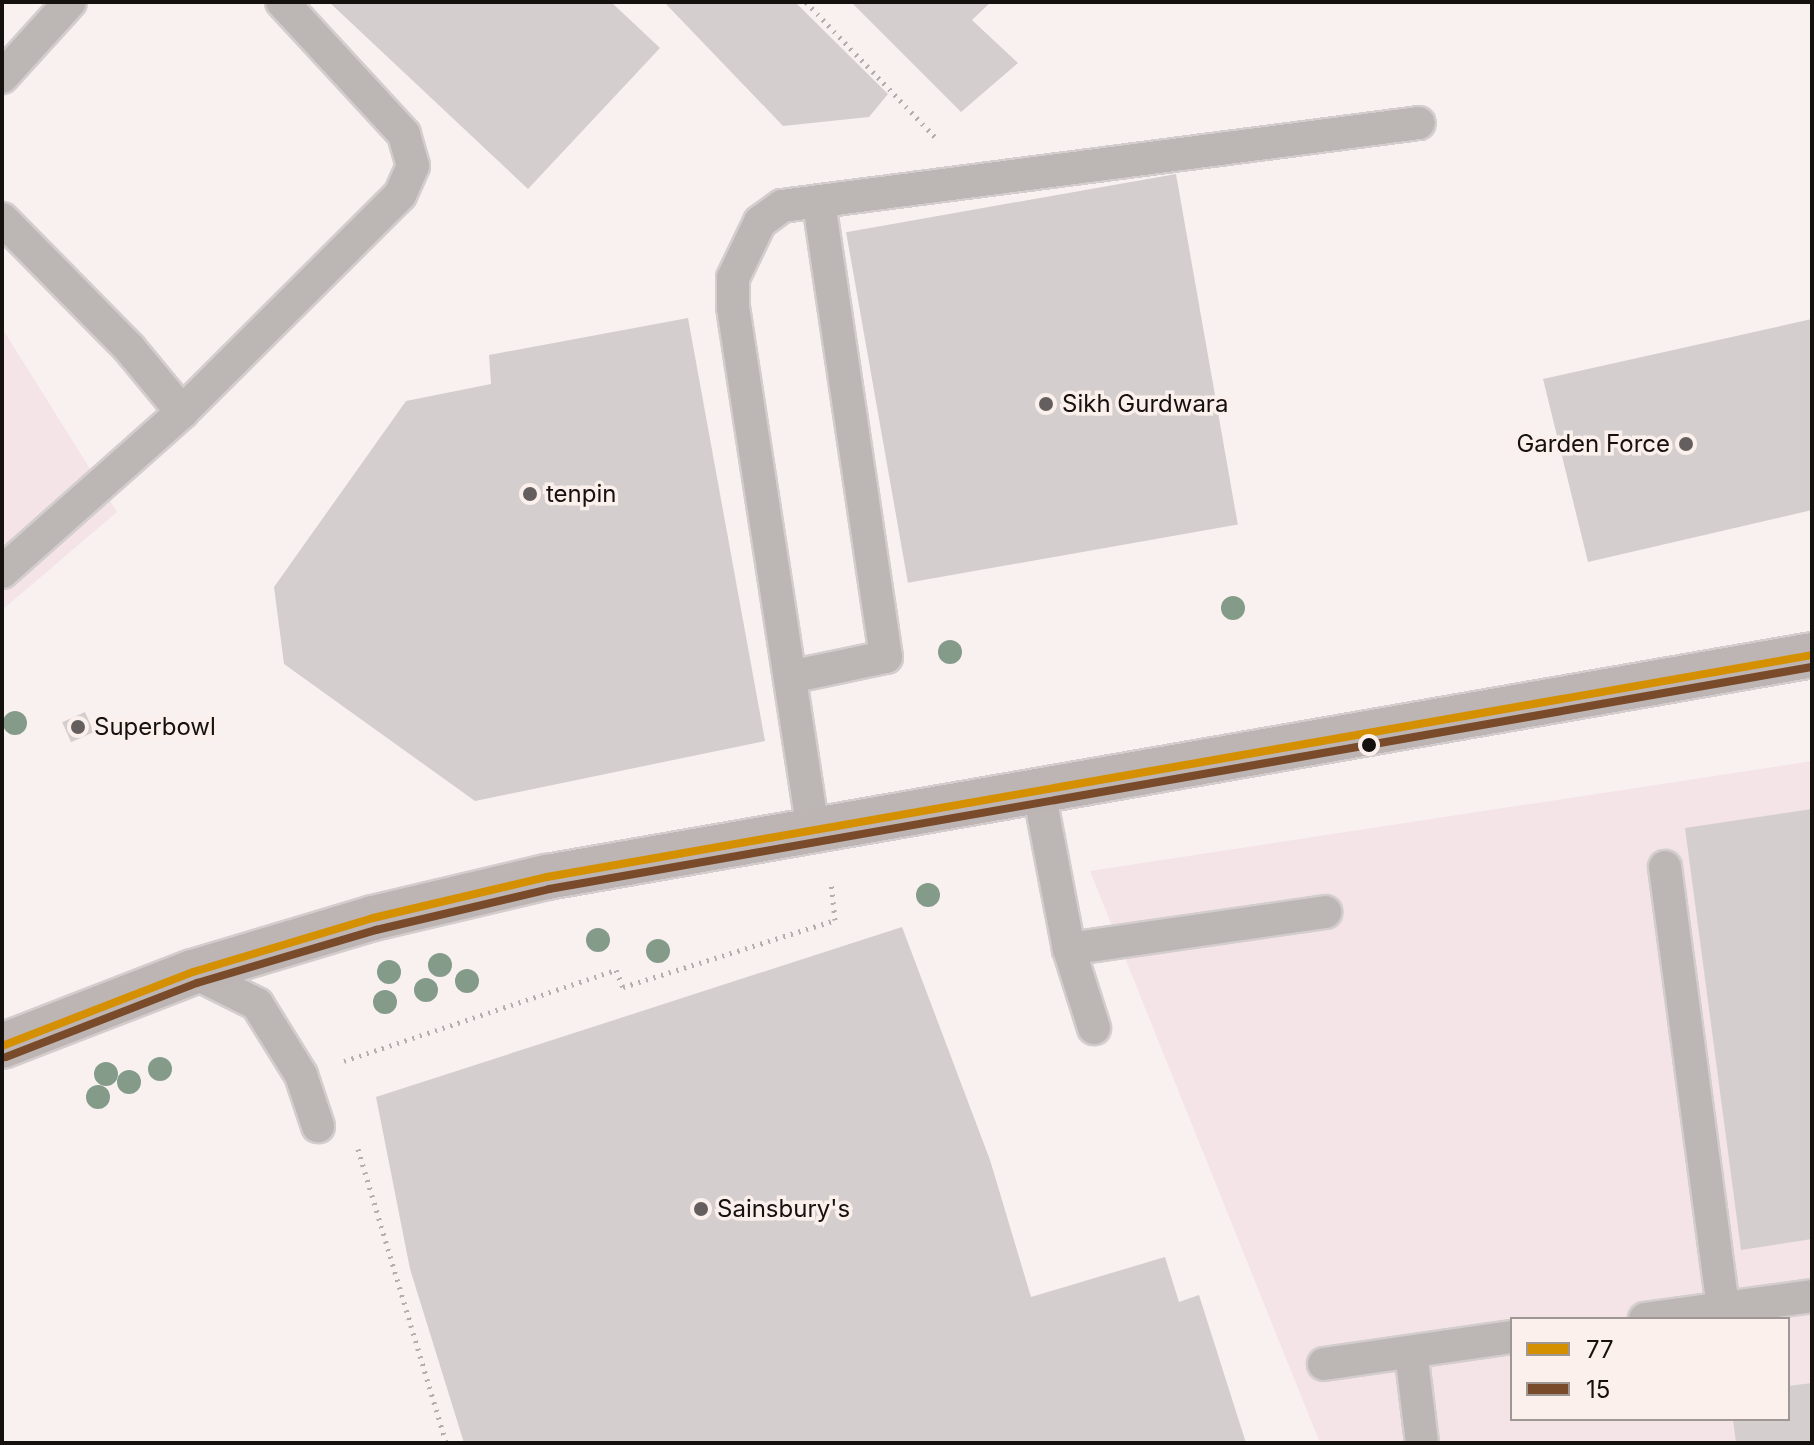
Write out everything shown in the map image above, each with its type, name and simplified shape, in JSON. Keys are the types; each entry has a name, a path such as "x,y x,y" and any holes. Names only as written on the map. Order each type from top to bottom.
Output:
{"street":[{"path":"2,1046 193,972 485,890 1039,792 1319,738 1812,655"}],"lane":[{"path":"2,77 70,2"},
{"path":"2,572 182,412 400,195 413,166 404,134 282,2"},
{"path":"813,830 733,307 733,278 760,222 782,206 1419,123"},
{"path":"790,677 886,657 819,202"},
{"path":"2,219 130,349 182,412"},
{"path":"1039,792 1069,949 1094,1028"},
{"path":"1665,867 1723,1308"},
{"path":"1069,949 1325,912"},
{"path":"193,972 257,1004 301,1075 318,1126"},
{"path":"1659,1317 1812,1296"},
{"path":"1324,1364 1510,1337"},
{"path":"1411,1352 1422,1443"}],"path":[{"path":"806,2 978,181"},
{"path":"330,1066 616,970 623,987 835,920 830,872"},
{"path":"356,1140 446,1443"}],"shaded area":[{"path":"2,328 117,512 2,610"},
{"path":"1812,761 1812,1443 1320,1443 1090,871"}],"building":[{"path":"329,2 611,2 660,48 528,189"},
{"path":"664,2 795,2 888,94 869,117 783,126"},
{"path":"851,2 991,2 972,20 1018,63 961,112"},
{"name":"Sikh Gurdwara","path":"1176,174 1238,525 908,583 846,232"},
{"name":"tenpin","path":"688,318 765,741 475,801 284,664 274,587 406,401 491,384 489,355"},
{"name":"Garden Force","path":"1812,319 1812,510 1588,562 1543,379"},
{"name":"Superbowl","path":"85,712 94,732 71,742 62,722"},
{"path":"1812,809 1812,1239 1741,1250 1685,828"},
{"name":"Sainsbury's","path":"902,927 990,1160 1031,1297 1165,1257 1179,1302 1199,1295 1246,1443 464,1443 410,1269 376,1097"},
{"path":"1812,1383 1812,1443 1736,1443 1733,1421 1790,1421 1790,1386"}],"transit line":[{"name":"77","path":"2,1046 193,972 373,918 547,877 1812,655"},
{"name":"15","path":"6,1057 197,983 376,930 549,889 1812,667"}],"place":[{"name":"Sikh Gurdwara","path":"1046,404"},
{"name":"Garden Force","path":"1686,444"},
{"name":"tenpin","path":"530,494"},
{"name":"Superbowl","path":"78,727"},
{"name":"Sainsbury's","path":"701,1209"}]}
